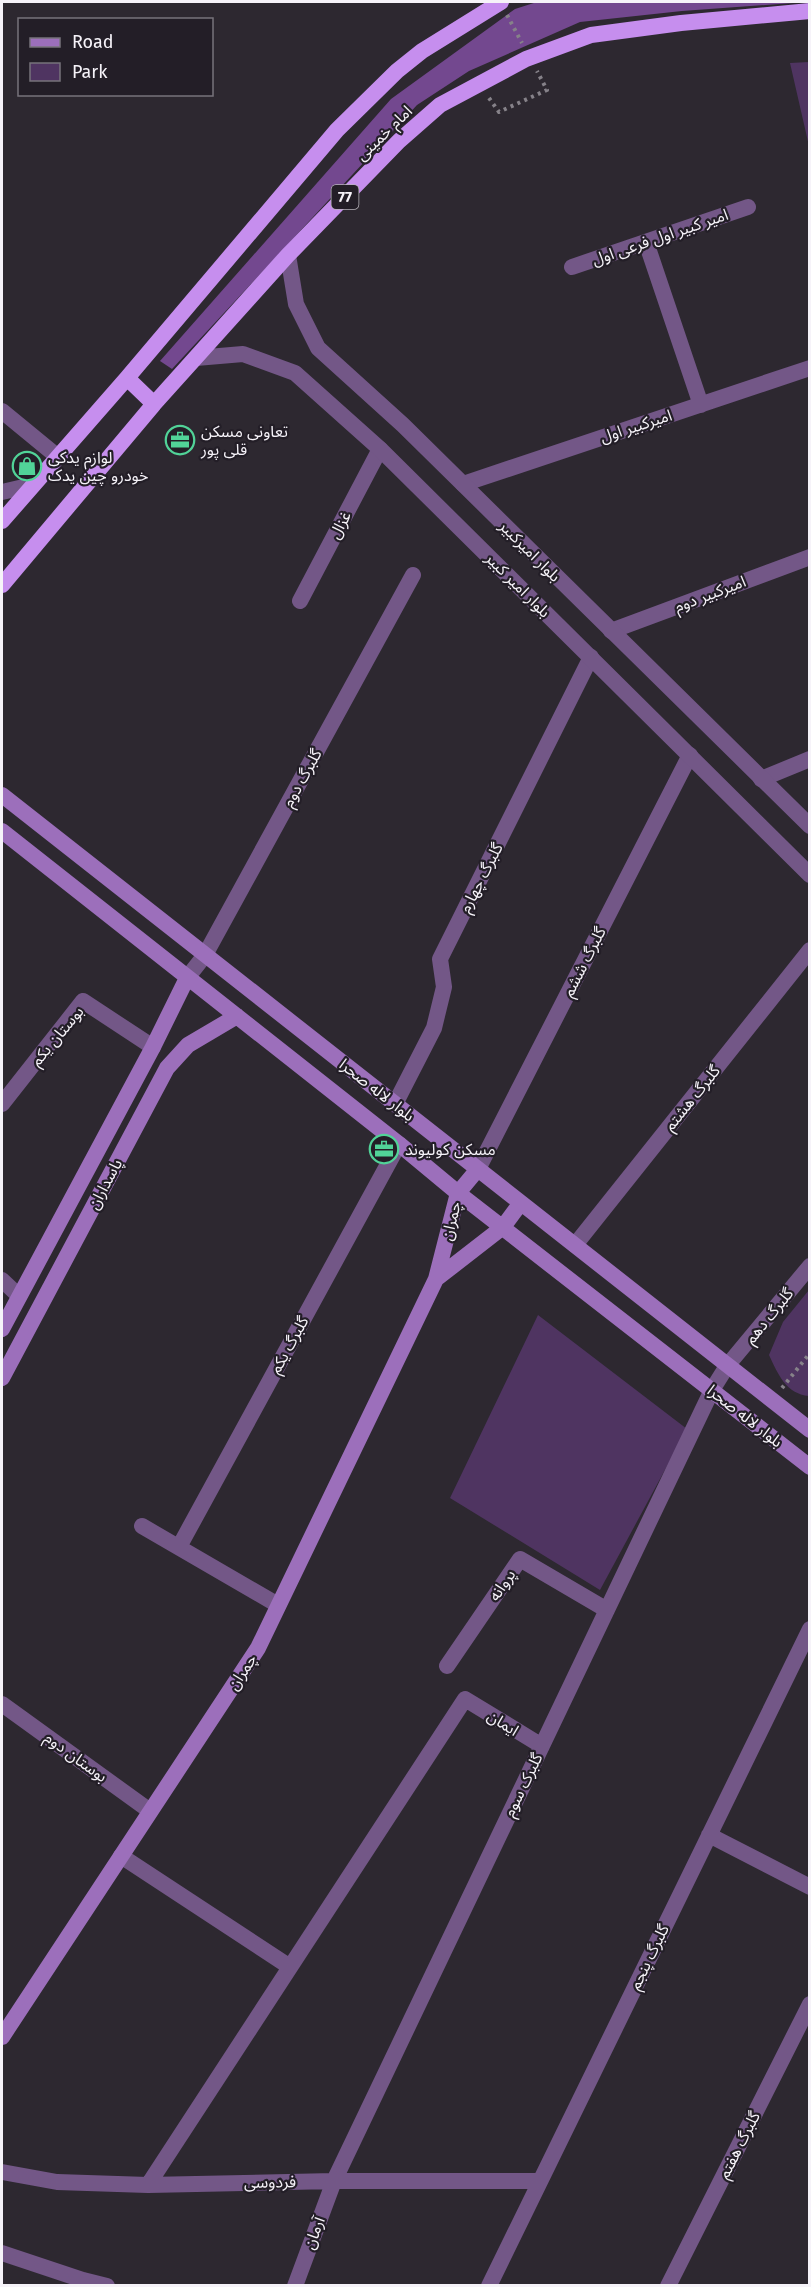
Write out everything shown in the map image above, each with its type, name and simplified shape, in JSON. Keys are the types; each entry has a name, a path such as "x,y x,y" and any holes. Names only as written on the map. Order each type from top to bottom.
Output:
{"highway":[{"name":"امام خمینی","path":"2,521 127,378 337,130 397,71 422,51 501,2"},
{"name":"امام خمینی","path":"2,585 154,404 288,255 399,141 440,105 526,59 591,35 681,22 810,11"},
{"path":"127,378 154,404"}],"main road":[{"name":"بلوار لاله صحرا","path":"2,795 520,1204 809,1428"},
{"name":"بلوار لاله صحرا","path":"2,831 458,1193 810,1467"},
{"name":"پاسداران","path":"2,1329 153,1047 187,978"},
{"name":"پاسداران","path":"2,1378 167,1068 188,1045 237,1016"},
{"name":"چمران","path":"2,2037 258,1648 436,1279 458,1193 478,1169"},
{"name":"چمران","path":"436,1279 503,1227 520,1204"},
{"path":"19,1296 39,1307"}],"street":[{"name":"امیر کبیر اول فرعی اول","path":"572,267 748,207"},
{"path":"646,242 701,405"},
{"name":"بلوار امیرکبیر","path":"288,255 296,304 318,348 403,425 810,826"},
{"name":"بلوار امیر کبیر","path":"196,358 243,354 296,373 380,449 808,869"},
{"name":"امیرکبیر اول","path":"463,484 810,368"},
{"path":"2,411 58,457"},
{"name":"غزال","path":"300,601 380,449"},
{"path":"2,492 32,485"},
{"name":"امیرکبیر دوم","path":"611,631 810,556"},
{"name":"گلبرگ دوم","path":"187,978 205,955 414,575"},
{"name":"گلبرگ چهارم","path":"395,1104 434,1028 444,987 440,959 591,657"},
{"name":"گلبرگ ششم","path":"478,1169 690,754"},
{"path":"761,779 810,759"},
{"name":"گلبرگ هشتم","path":"574,1245 810,950"},
{"name":"بوستان یکم","path":"2,1104 83,1001 153,1047"},
{"name":"گلبرگ یکم","path":"179,1547 399,1144"},
{"name":"گلبرگ دهم","path":"712,1390 728,1366 810,1266"},
{"path":"2,1280 19,1296"},
{"name":"گلبرک سوم","path":"334,2181 712,1390"},
{"path":"142,1526 278,1605"},
{"name":"پروانه","path":"447,1666 519,1559 607,1610"},
{"name":"گلبرگ پنجم","path":"489,2286 810,1629"},
{"name":"ایمان","path":"290,1967 465,1699 542,1746"},
{"name":"بوستان دوم","path":"4,1709 150,1811"},
{"path":"709,1835 810,1887"},
{"path":"121,1856 290,1967 148,2185"},
{"name":"گلبرگ هفتم","path":"668,2286 810,2004"},
{"name":"فردوسی","path":"2,2172 57,2182 148,2185 334,2181 540,2181"},
{"name":"آرمان","path":"295,2286 334,2181"},
{"path":"2,2253 107,2286"}],"path":[{"path":"499,112 547,90"},
{"path":"772,1401 810,1353"}],"green space":[{"path":"810,62 809,146 790,63"},
{"path":"809,1290 809,1396 794,1391 784,1382 769,1355 783,1322"},
{"path":"538,1315 687,1429 600,1590 450,1498"}],"shaded area":[{"path":"537,2 807,2 682,11 580,22 469,71 417,105 172,369 160,361 391,99 515,9"}],"place":[{"name":"تعاونی مسکن قلی پور","path":"180,440"},
{"name":"لوازم یدکی خودرو چین یدک","path":"27,466"},
{"name":"مسکن کولیوند","path":"384,1149"}]}
